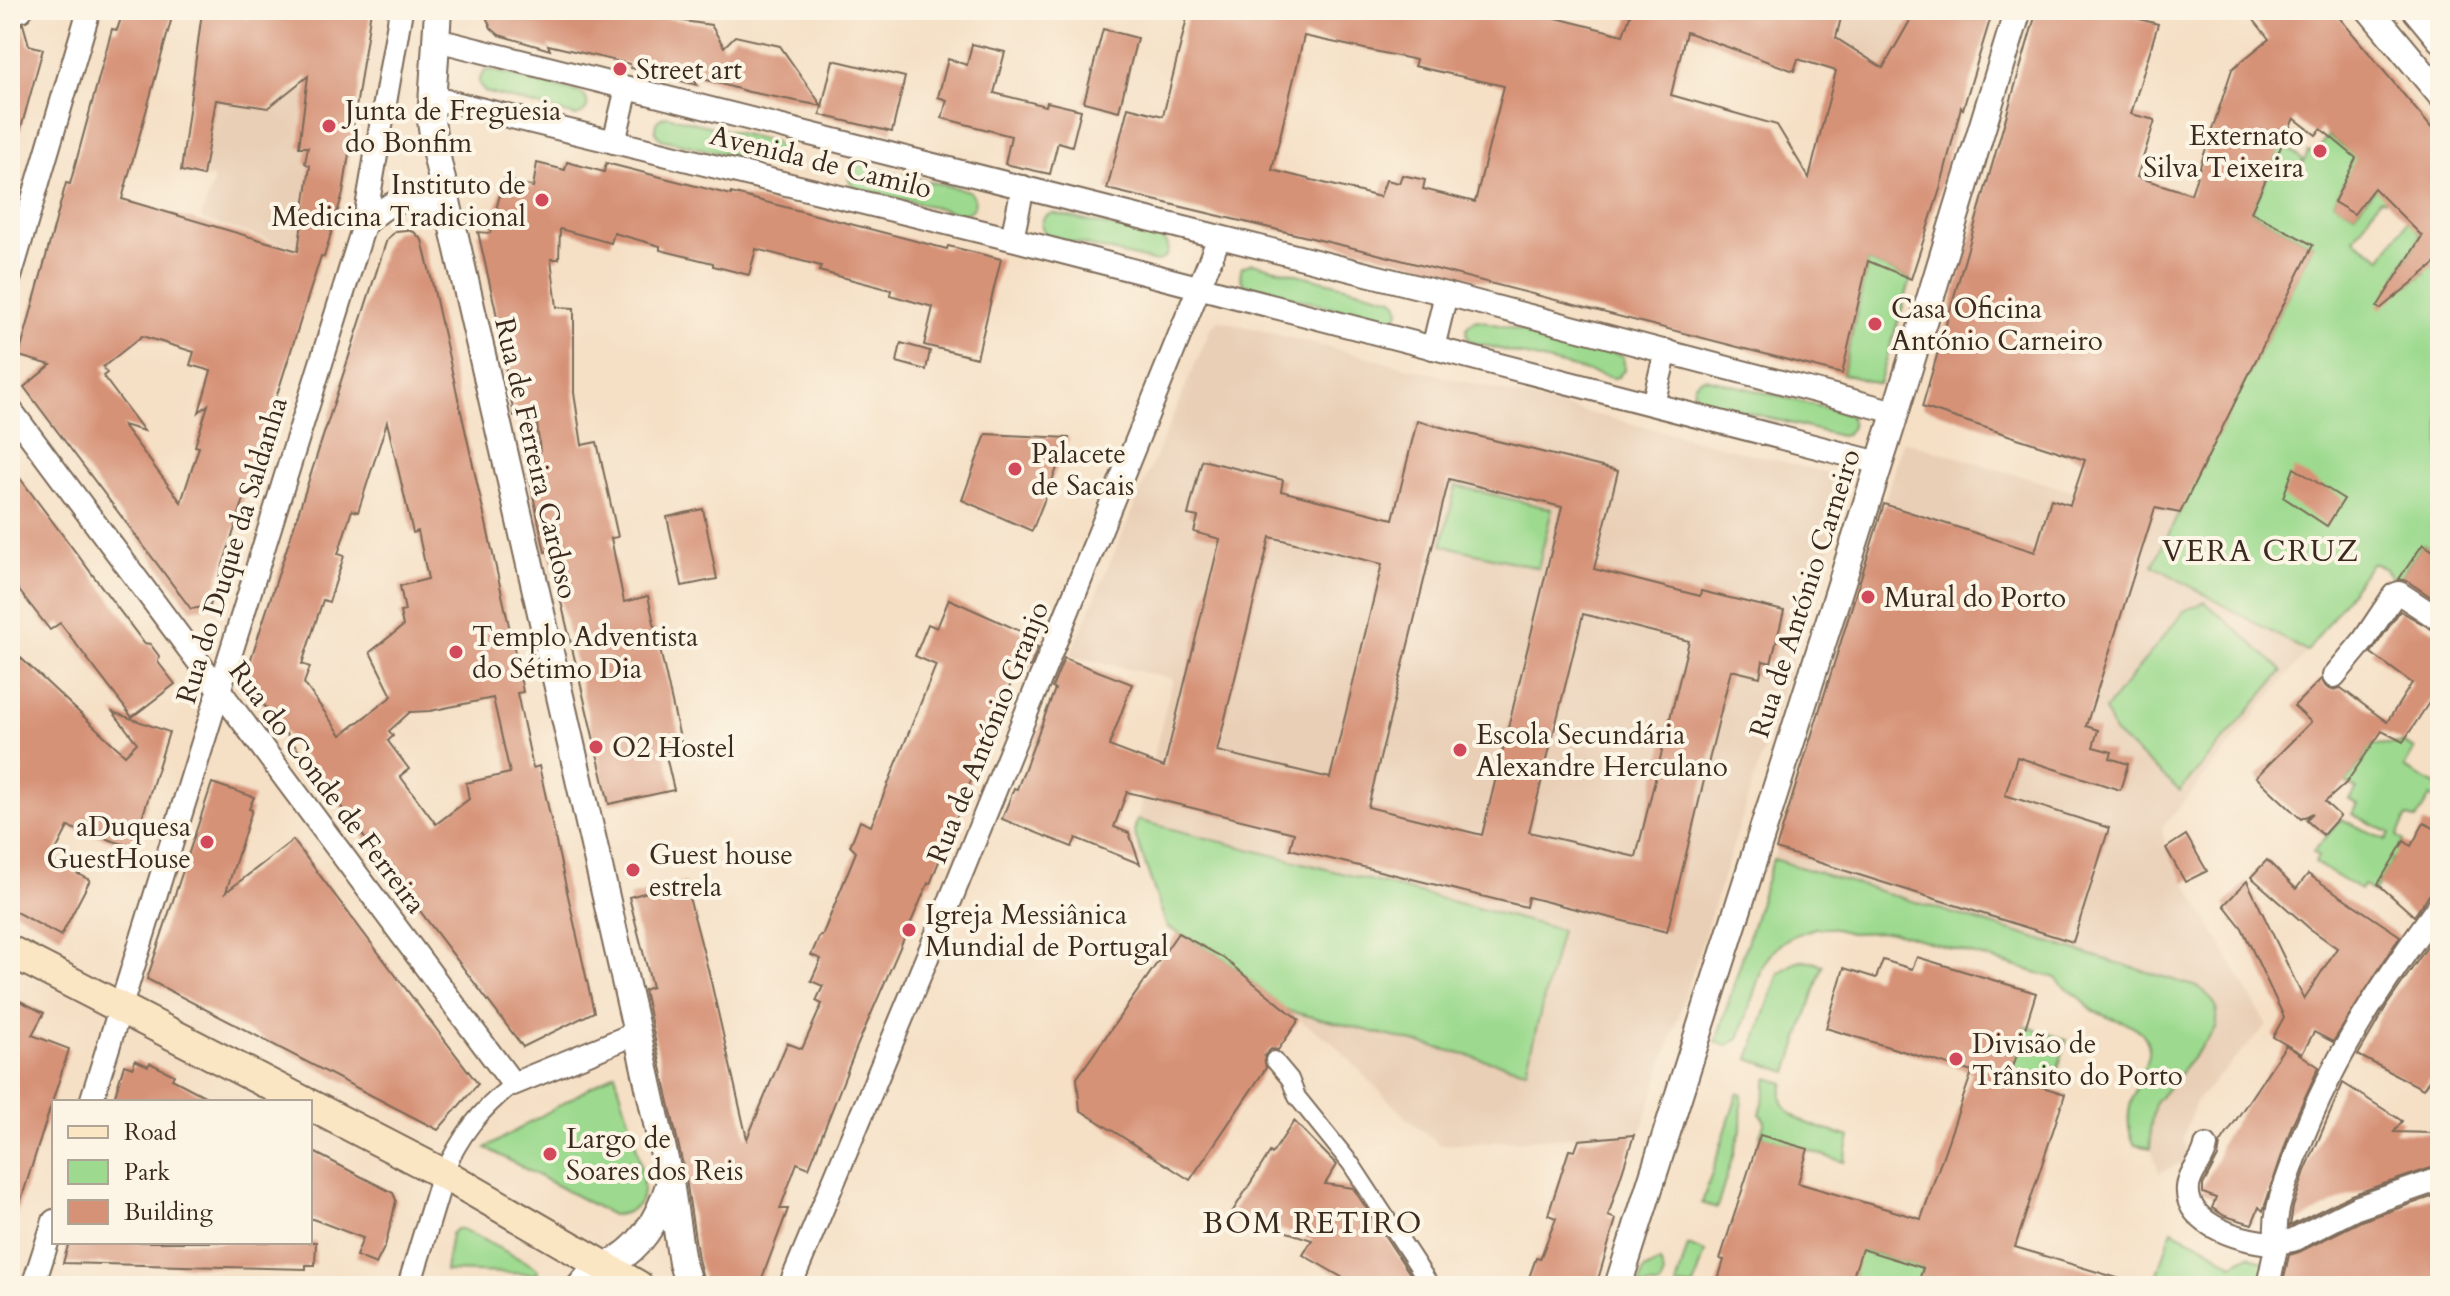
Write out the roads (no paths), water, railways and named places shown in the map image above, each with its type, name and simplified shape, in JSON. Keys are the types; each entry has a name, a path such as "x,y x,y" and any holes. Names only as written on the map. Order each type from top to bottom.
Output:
{"main road":[{"path":"10,951 300,1100"},
{"path":"312,1106 443,1174 638,1286"}],"street":[{"path":"10,13 21,10"},
{"path":"10,277 89,10"},
{"name":"Rua do Duque da Saldanha","path":"92,1100 364,225 401,10"},
{"name":"Rua de Ferreira Cardoso","path":"438,10 431,120 435,149 637,1033"},
{"name":"Rua de António Carneiro","path":"1618,1286 1895,412 2018,10"},
{"path":"2370,10 2440,94"},
{"path":"2416,10 2440,39"},
{"name":"Avenida de Camilo","path":"437,40 1446,294 1895,412"},
{"path":"614,142 627,88"},
{"name":"Avenida de Camilo","path":"434,98 1012,239 1879,463"},
{"path":"1012,239 1023,187"},
{"path":"364,225 392,202 410,200 429,202 450,224"},
{"path":"1200,288 1219,238"},
{"name":"Rua de António Granjo","path":"790,1286 1200,288"},
{"path":"1433,348 1446,294"},
{"path":"1653,404 1666,351"},
{"name":"Rua do Conde de Ferreira","path":"10,409 513,1084"},
{"path":"2334,676 2364,640 2394,595 2399,593 2440,620"},
{"path":"2268,1286 2277,1243 2274,1224 2304,1131 2343,1050 2385,979 2440,904"},
{"path":"409,1286 443,1174 469,1125 513,1084 637,1033 689,1286"},
{"path":"1274,1060 1290,1079 1297,1097 1351,1164 1431,1286"},
{"path":"2206,1146 2202,1160 2189,1181 2188,1196 2195,1209 2217,1229 2260,1243 2293,1240 2356,1208 2440,1179"},
{"path":"578,1286 589,1273 626,1255 649,1230 663,1206 670,1182"},
{"path":"33,1286 52,1227"}],"place":[{"name":"Street art","path":"620,69"},
{"name":"Junta de Freguesia do Bonfim","path":"329,126"},
{"name":"Externato Silva Teixeira","path":"2320,151"},
{"name":"Instituto de Medicina Tradicional","path":"542,200"},
{"name":"Casa Oficina António Carneiro","path":"1875,324"},
{"name":"Palacete de Sacais","path":"1015,469"},
{"name":"Mural do Porto","path":"1868,597"},
{"name":"Templo Adventista do Sétimo Dia","path":"456,652"},
{"name":"O2 Hostel","path":"596,747"},
{"name":"Escola Secundária Alexandre Herculano","path":"1460,750"},
{"name":"aDuquesa GuestHouse","path":"207,842"},
{"name":"Guest house estrela","path":"633,870"},
{"name":"Igreja Messiânica Mundial de Portugal","path":"909,930"},
{"name":"Divisão de Trânsito do Porto","path":"1956,1059"},
{"name":"Largo de Soares dos Reis","path":"550,1154"}],"district":[{"name":"VERA CRUZ","path":"2261,551"},
{"name":"BOM RETIRO","path":"1313,1223"}]}
